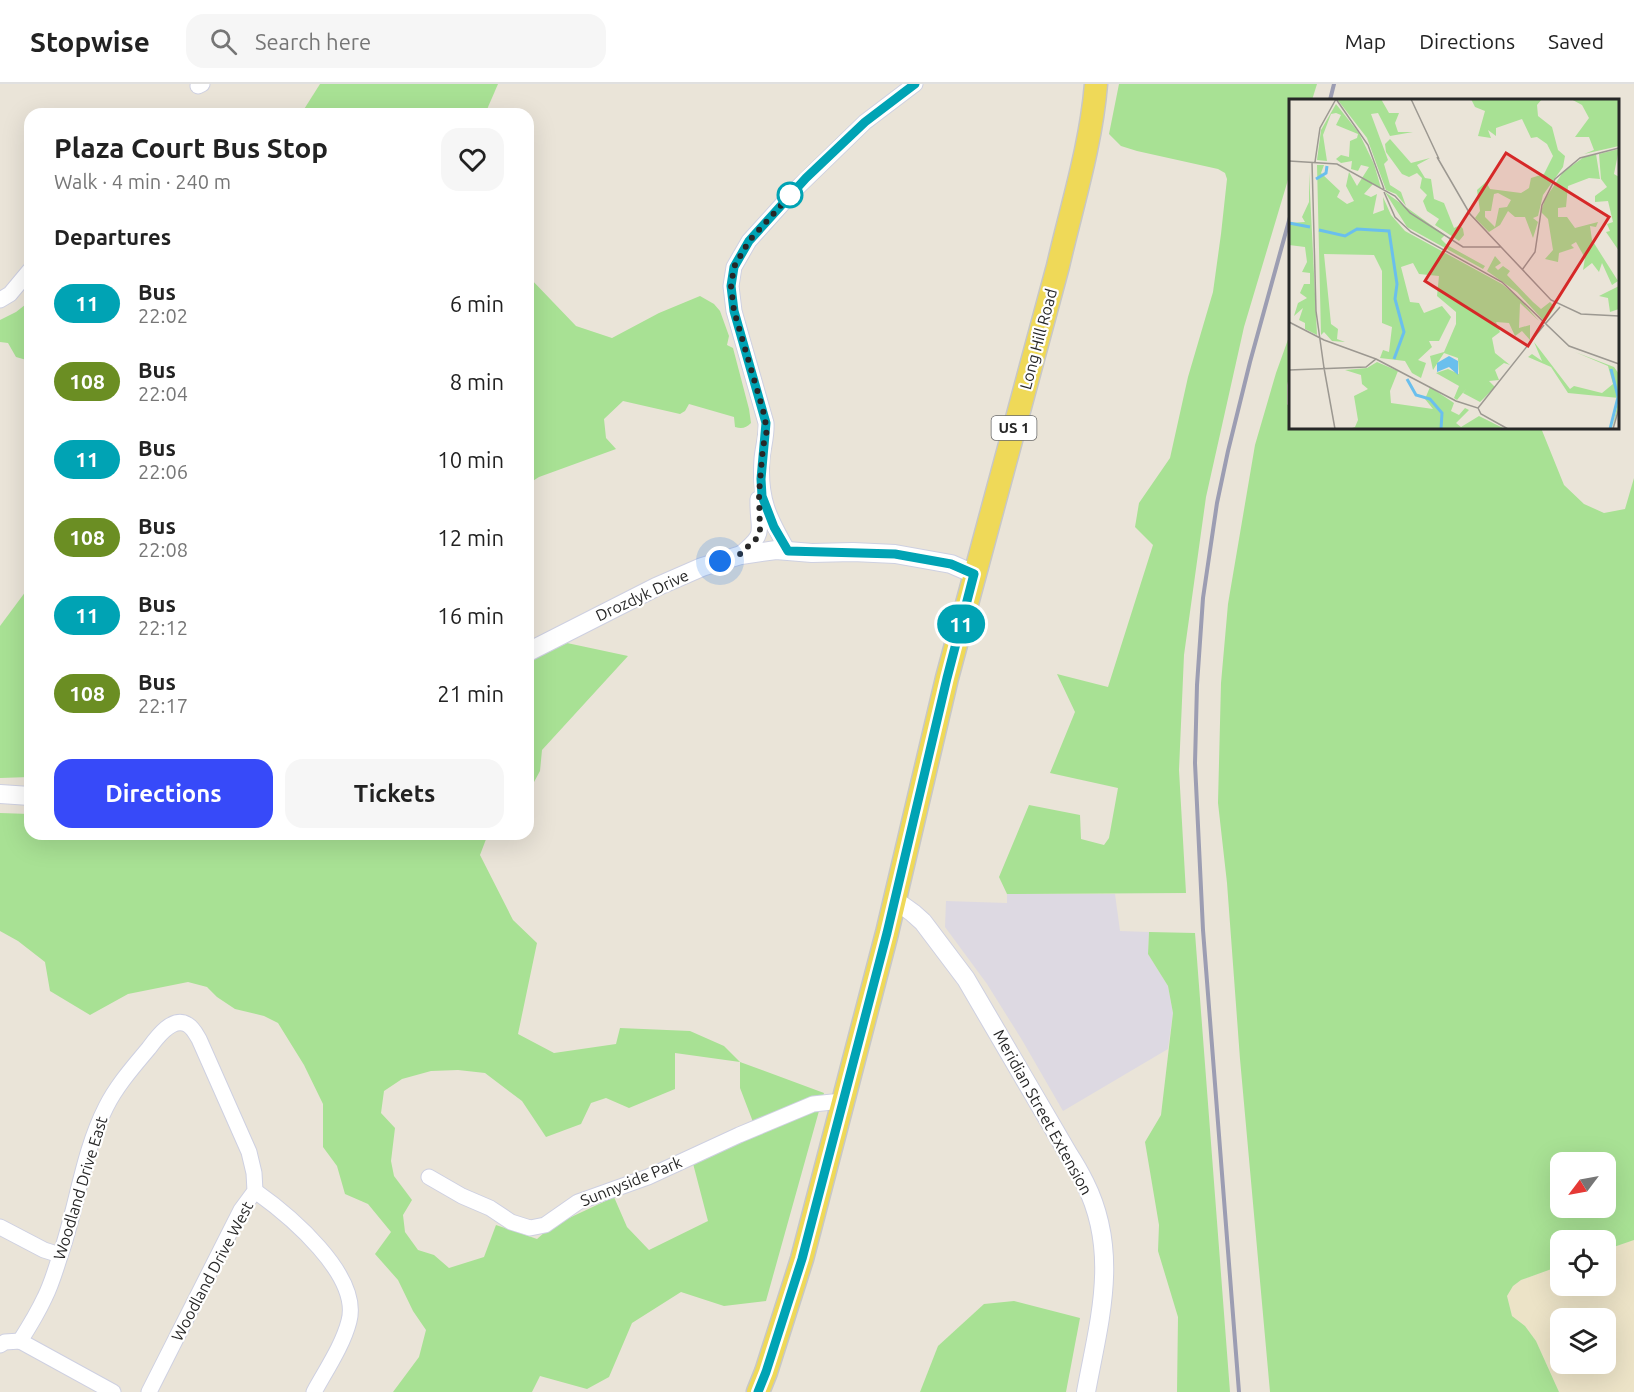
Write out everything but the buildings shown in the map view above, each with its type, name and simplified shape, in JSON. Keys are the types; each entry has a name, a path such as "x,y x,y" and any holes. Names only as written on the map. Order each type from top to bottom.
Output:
{"main road":[{"name":"Long Hill Road","path":"758,1392 802,1259 895,900 947,678 1078,185 1096,84"}],"street":[{"path":"738,556 755,542 760,531 758,503 766,423 734,311 731,286 734,267 749,241 795,190 865,122 915,84"},
{"path":"0,300 10,294 24,277"},
{"path":"761,479 766,510 788,551"},
{"name":"Drozdyk Drive","path":"534,648 656,587 702,567 738,556 776,550 895,554 951,564 974,574"},
{"path":"0,794 24,796"},
{"name":"Meridian Street Extension","path":"895,900 923,922 966,980 1086,1184 1103,1243 1105,1287 1100,1328 1086,1392"},
{"name":"Woodland Drive West","path":"149,1392 241,1210 255,1191 249,1152 204,1049 192,1029 180,1022"},
{"name":"Woodland Drive East","path":"20,1341 45,1297 73,1216 84,1168 106,1106 155,1040 173,1024 180,1022"},
{"name":"Sunnyside Park","path":"429,1177 462,1196 490,1208 511,1222 530,1228 545,1225 578,1202 648,1177 813,1104 842,1101"},
{"path":"255,1191 276,1205 324,1252 346,1287 350,1302 350,1319 345,1334 314,1392"},
{"path":"0,1227 44,1250 60,1255"},
{"path":"0,1345 5,1342 20,1341 113,1392"}],"shaded area":[{"path":"1007,894 1115,894 1120,931 1149,932 1148,954 1168,986 1173,1013 1168,1049 1063,1111 987,984 945,927 946,901 1007,903"},
{"path":"1634,1240 1634,1392 1559,1392 1551,1374 1616,1374 1616,1308 1550,1308 1550,1372 1536,1341 1525,1326 1512,1316 1507,1296 1513,1286 1521,1280 1550,1270 1550,1296 1616,1296 1616,1246"}],"green space":[{"path":"320,84 498,84 488,108 305,108"},
{"path":"1119,84 1317,84 1312,99 1289,99 1289,176 1244,327 1206,497 1184,655 1179,770 1186,893 1007,894 999,877 1029,805 1080,815 1081,839 1104,845 1109,838 1118,788 1050,773 1075,712 1057,674 1108,687 1153,545 1135,527 1139,503 1170,458 1188,377 1213,292 1221,234 1227,179 1225,173 1218,169 1121,146 1109,134"},
{"path":"534,282 576,326 612,338 659,313 700,296 714,304 720,311 729,336 727,345 733,348 751,423 744,428 735,427 734,417 689,404 680,414 623,401 604,419 606,438 616,449 534,480"},
{"path":"24,306 24,359 16,357 8,343 0,342 0,320"},
{"path":"1289,337 1287,405 1289,404 1289,429 1541,429 1564,485 1584,504 1604,513 1625,509 1634,478 1634,1240 1616,1246 1616,1230 1550,1230 1550,1270 1521,1280 1513,1286 1507,1296 1512,1316 1525,1326 1536,1341 1559,1392 1270,1392 1240,1059 1227,883 1218,803 1221,683 1228,604 1255,445"},
{"path":"24,594 24,777 0,778 0,626"},
{"path":"567,643 628,656 542,750 540,771 534,782 534,658"},
{"path":"0,813 24,814 24,840 486,840 480,855 513,920 537,943 518,1034 554,1053 616,1044 620,1028 690,1031 724,1046 740,1062 824,1093 766,1301 724,1306 681,1292 632,1323 609,1377 587,1389 540,1376 532,1392 393,1392 419,1357 426,1330 413,1311 398,1280 375,1254 391,1232 368,1204 345,1194 337,1166 323,1147 323,1104 304,1065 278,1023 264,1016 235,1009 207,987 188,982 128,994 90,1015 50,991 45,962 18,941 0,931","holes":["675,1053 740,1062 740,1088 753,1122 690,1152 708,1221 649,1250 627,1227 614,1197 552,1226 537,1239 496,1225 484,1257 449,1268 434,1255 418,1250 405,1232 403,1215 412,1200 394,1176 391,1161 395,1128 381,1113 384,1091 402,1079 431,1071 458,1070 485,1073 522,1101 546,1137 581,1124 591,1103 606,1098 629,1108 675,1089"]},
{"path":"1149,932 1195,933 1230,1392 1177,1392 1178,1317 1158,1251 1159,1225 1145,1142 1161,1115 1173,1013 1168,986 1148,954"},
{"path":"1014,1301 1080,1318 1066,1392 920,1392 938,1346 984,1304"}],"railway":[{"path":"1330,99 1334,84"},
{"path":"1239,1392 1203,930 1195,763 1197,685 1203,598 1217,503 1250,362 1289,221"}],"bus line":[{"name":"11","path":"758,1392 802,1259 887,933 934,731 974,574 951,564 895,554 788,551 774,527 762,496 761,479 766,423 734,311 731,286 734,267 749,241 806,178 865,122 915,84"}],"route":[{"path":"720,561 738,556 755,542 760,531 758,503 763,447 767,430 734,311 731,286 734,267 749,241 795,190 790,195"}]}
